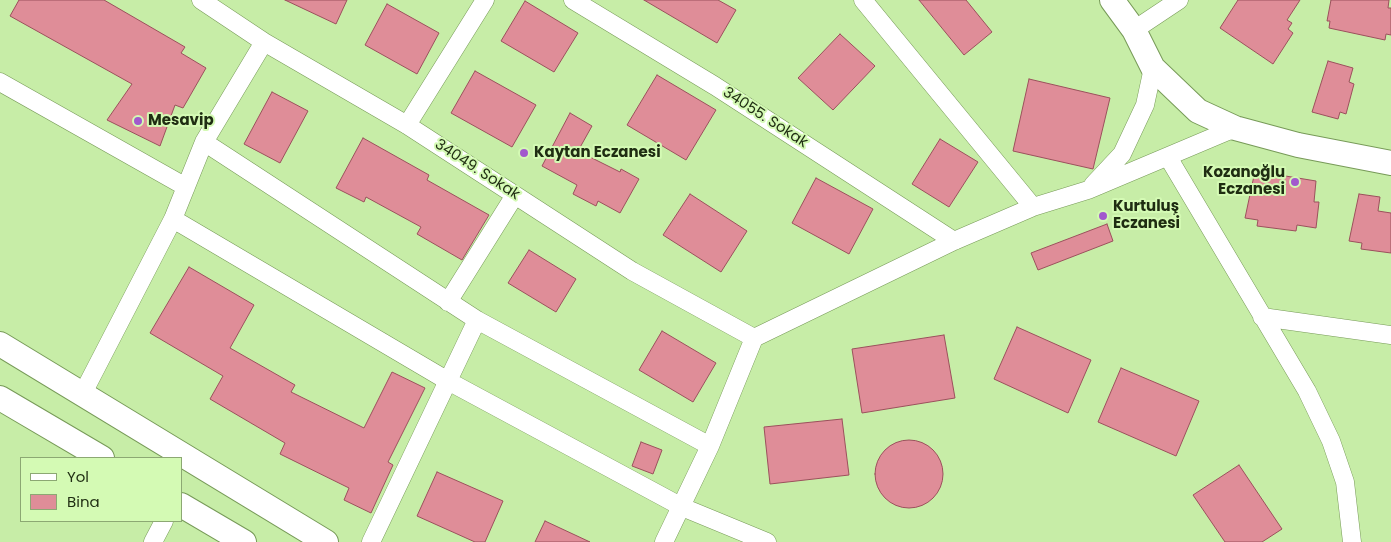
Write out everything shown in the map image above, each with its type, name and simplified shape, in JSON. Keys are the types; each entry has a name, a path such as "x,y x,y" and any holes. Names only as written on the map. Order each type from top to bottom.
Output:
{"main road":[{"path":"1112,0 1134,30 1153,68 1198,111 1235,128 1298,145 1391,163"},
{"path":"0,344 326,542"},
{"path":"0,398 100,457"},
{"path":"182,506 244,542"}],"street":[{"name":"34049. Sokak","path":"201,0 264,42 407,125 632,271 754,338"},
{"path":"407,125 485,0"},
{"name":"34055. Sokak","path":"573,0 715,86 954,241"},
{"path":"1134,30 1179,0"},
{"path":"870,2 1033,207"},
{"path":"82,395 173,219 204,142 264,42"},
{"path":"1088,190 1122,154 1145,105 1153,68"},
{"path":"0,82 186,187"},
{"path":"664,542 710,446 754,338 954,241 1033,207 1088,190 1235,128"},
{"path":"204,142 477,320 710,446"},
{"path":"1168,157 1307,391 1331,441 1345,482 1352,542"},
{"path":"448,302 515,195"},
{"path":"173,219 448,381 682,506 767,542"},
{"path":"1262,317 1391,335"},
{"path":"371,542 477,320"},
{"path":"153,542 163,522"}],"building":[{"path":"19,0 104,0 185,47 181,53 206,68 183,108 175,105 160,146 107,120 132,84 10,16"},
{"path":"285,0 347,0 336,24"},
{"path":"644,0 718,0 736,10 717,43"},
{"path":"919,0 966,0 992,32 964,55"},
{"path":"1238,0 1300,0 1287,20 1292,23 1288,29 1293,33 1273,64 1220,28"},
{"path":"1331,0 1389,0 1388,8 1391,8 1391,35 1386,34 1385,40 1329,28 1330,21 1327,21"},
{"path":"525,1 578,33 554,72 501,41"},
{"path":"387,4 439,33 417,74 365,45"},
{"path":"840,34 875,66 833,110 798,78"},
{"path":"1328,61 1353,68 1349,82 1354,84 1346,114 1340,112 1338,119 1312,112"},
{"path":"475,71 536,105 512,147 451,113"},
{"path":"657,75 716,110 686,160 627,125"},
{"path":"1029,79 1110,98 1093,169 1013,151"},
{"path":"272,92 308,111 280,163 244,144"},
{"path":"570,113 592,126 578,151 620,172 621,169 639,179 620,213 598,201 596,206 573,194 577,185 542,166"},
{"path":"363,138 429,175 427,180 489,215 462,260 417,234 421,227 366,197 364,202 336,188"},
{"path":"940,139 978,162 949,207 912,184"},
{"path":"1255,171 1316,181 1314,202 1319,202 1316,228 1297,225 1296,231 1257,226 1258,220 1245,218"},
{"path":"816,178 873,209 849,254 792,223"},
{"path":"690,194 747,231 721,272 663,235"},
{"path":"1359,194 1380,197 1378,211 1391,213 1391,253 1361,249 1362,243 1349,241"},
{"path":"1107,224 1113,241 1038,270 1031,253"},
{"path":"529,250 576,279 556,312 508,283"},
{"path":"189,267 254,305 230,348 295,385 291,392 364,428 392,372 425,388 388,462 393,465 371,513 344,500 349,488 280,454 285,443 210,399 223,376 150,333"},
{"path":"1017,327 1091,360 1068,413 994,379"},
{"path":"662,331 716,363 693,402 639,370"},
{"path":"944,335 955,398 862,413 852,349"},
{"path":"1121,368 1199,401 1176,456 1098,422"},
{"path":"842,419 849,475 770,484 764,427"},
{"path":"909,440 922,443 933,450 940,461 943,474 940,487 933,498 922,505 909,508 896,505 885,498 878,487 875,474 878,461 885,450 896,443"},
{"path":"641,442 662,450 653,474 632,466"},
{"path":"1239,465 1282,529 1262,542 1225,542 1193,495"},
{"path":"437,472 503,501 485,542 475,542 417,516"},
{"path":"545,521 590,542 535,542"}],"place":[{"name":"Mesavip","path":"138,121"},
{"name":"Kaytan Eczanesi","path":"524,153"},
{"name":"Kozanoğlu Eczanesi","path":"1295,182"},
{"name":"Kurtuluş Eczanesi","path":"1103,216"}]}
